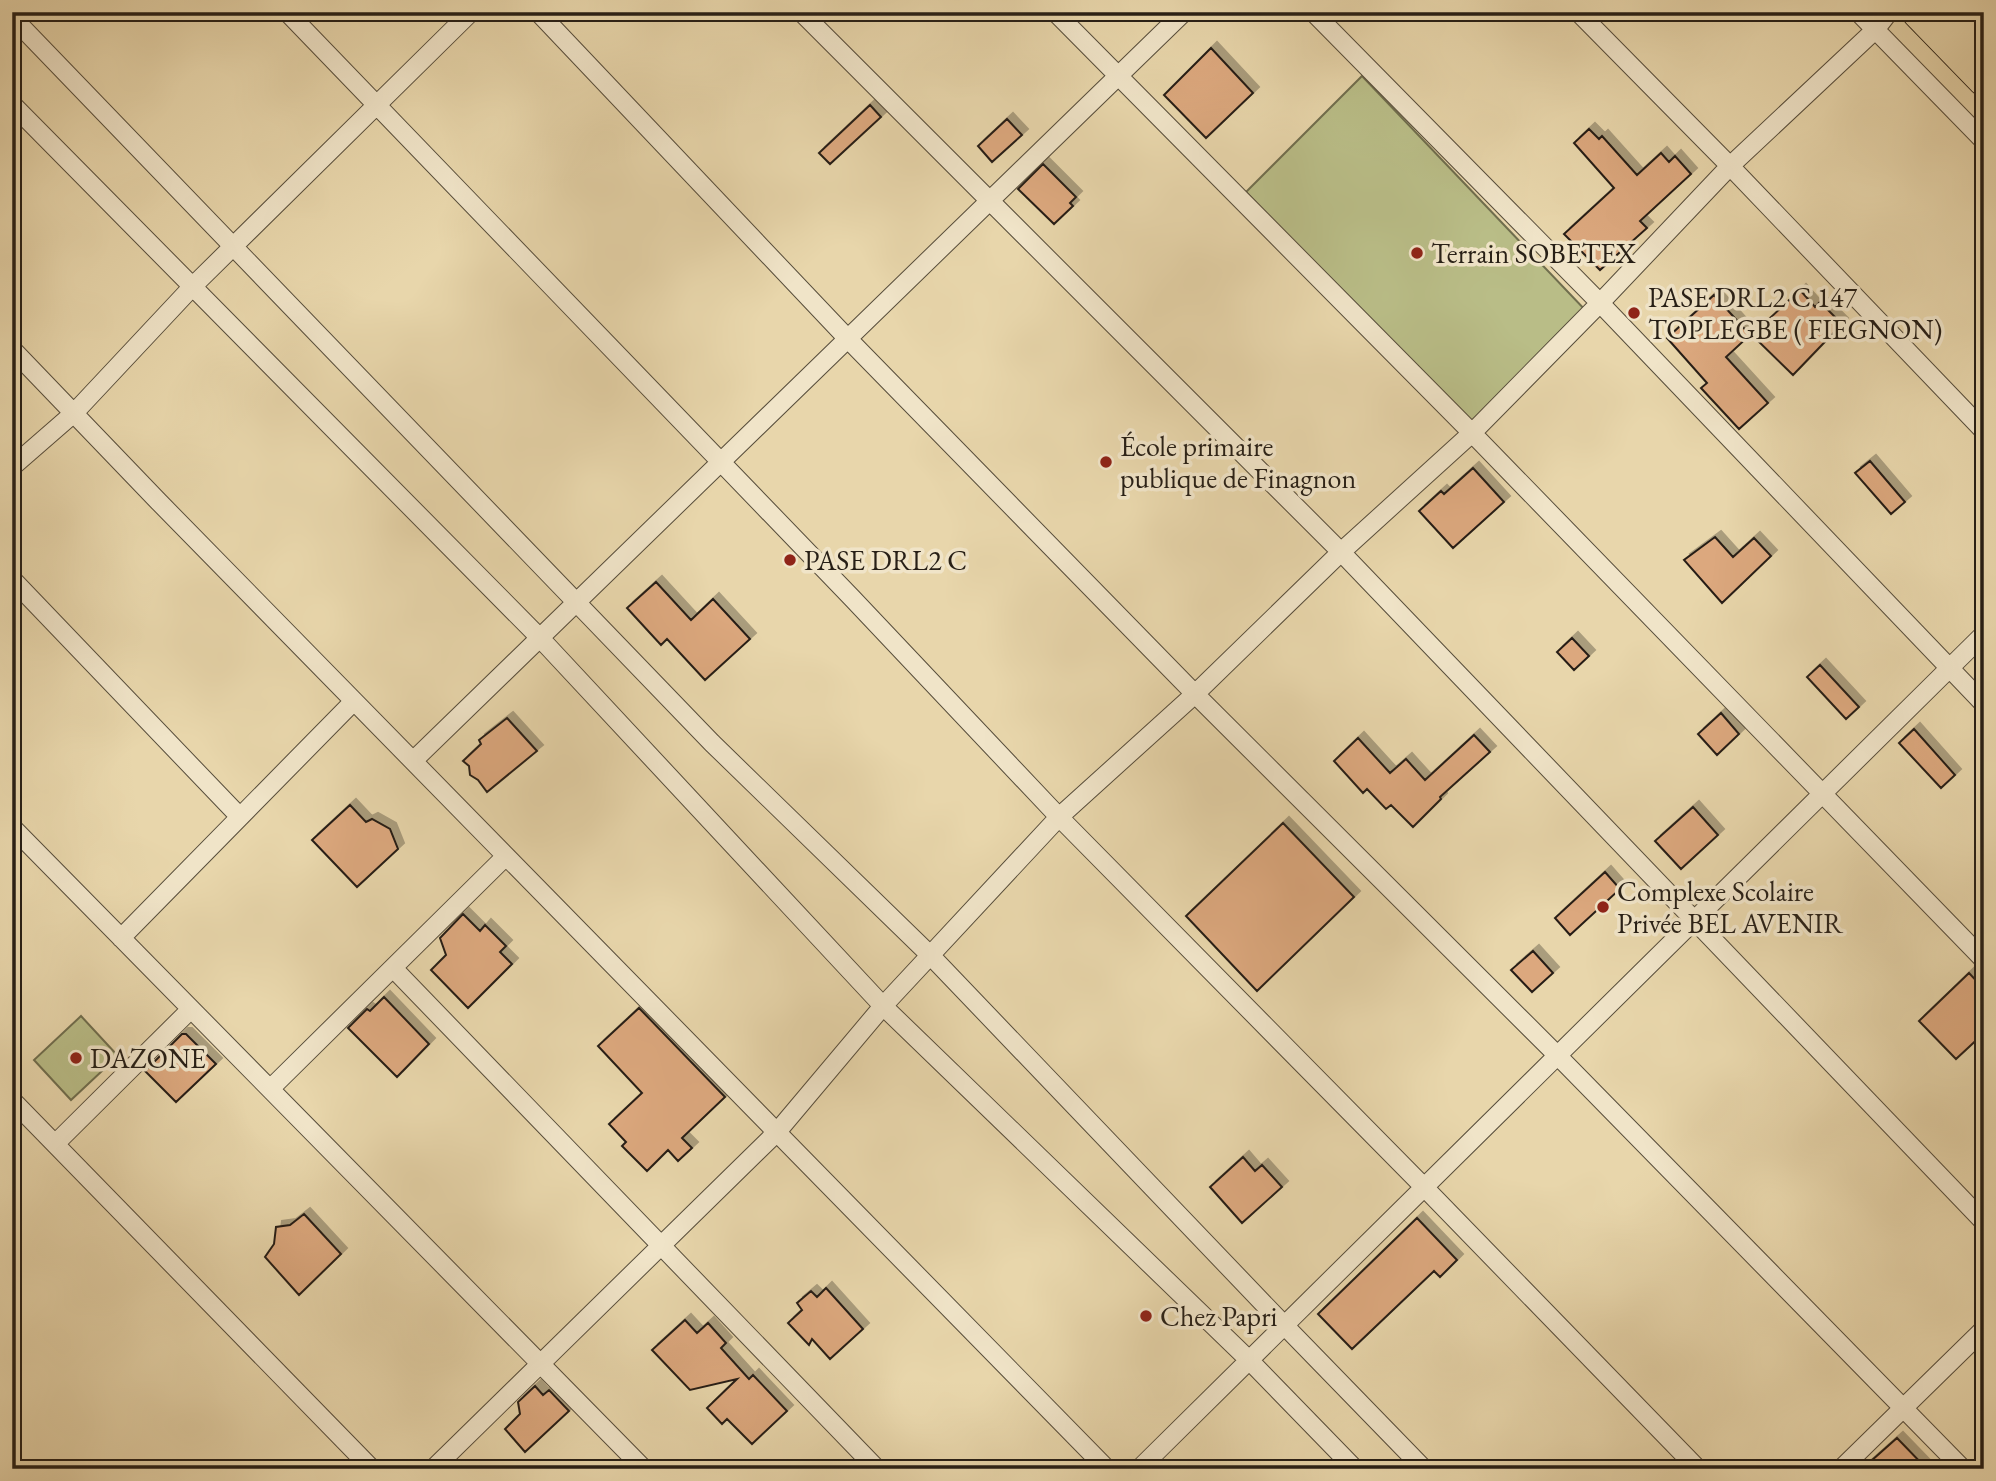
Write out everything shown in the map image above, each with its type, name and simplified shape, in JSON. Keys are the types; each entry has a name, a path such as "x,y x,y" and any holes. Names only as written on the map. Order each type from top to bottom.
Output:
{"highway":[{"path":"1918,12 1984,80"},
{"path":"1960,12 1984,36"}],"street":[{"path":"288,12 1059,817 1698,1469"},
{"path":"12,467 74,413 193,285 471,12"},
{"path":"538,12 848,339 1195,694 1557,1055 1964,1469"},
{"path":"801,12 1341,552 1984,1222"},
{"path":"1055,12 1472,433 1984,960"},
{"path":"414,760 1184,12"},
{"path":"1313,12 1600,303 1984,704"},
{"path":"1578,12 1984,431"},
{"path":"1857,12 1984,141"},
{"path":"433,1469 776,1132 883,1006 1059,817 1195,694 1341,552 1472,433 1730,166 1875,30 1889,12"},
{"path":"12,18 712,743 931,956 1424,1469"},
{"path":"12,104 540,638 883,1006 1249,1360 1355,1469"},
{"path":"12,349 1107,1469"},
{"path":"12,579 240,817"},
{"path":"1139,1469 1984,634"},
{"path":"121,938 354,701"},
{"path":"12,827 644,1469"},
{"path":"270,1089 506,856"},
{"path":"393,968 877,1469"},
{"path":"55,1144 191,1009"},
{"path":"12,1100 372,1469"},
{"path":"1841,1469 1984,1329"}],"green space":[{"name":"Terrain SOBETEX","path":"1362,76 1589,314 1469,431 1246,192"},
{"name":"DAZONE","path":"81,1016 118,1056 71,1100 34,1060"}],"building":[{"path":"1211,48 1253,93 1206,138 1164,95"},
{"path":"870,105 881,117 830,164 819,153"},
{"path":"1007,119 1022,135 992,162 978,146"},
{"path":"1589,129 1599,139 1602,136 1637,175 1661,153 1669,162 1675,156 1691,174 1640,221 1647,228 1600,270 1564,234 1614,188 1574,143"},
{"path":"1043,164 1076,197 1070,203 1073,206 1054,224 1018,189"},
{"path":"1800,290 1815,307 1820,302 1842,324 1793,375 1752,335"},
{"path":"1714,295 1750,335 1726,357 1768,403 1739,429 1701,388 1707,383 1667,338"},
{"path":"1870,461 1905,502 1891,514 1855,473"},
{"path":"1473,468 1504,502 1453,548 1419,511 1441,491 1444,494"},
{"path":"1715,537 1733,557 1754,538 1771,556 1722,603 1684,560"},
{"path":"656,582 691,620 713,599 750,639 705,680 667,639 661,645 627,608"},
{"path":"1572,638 1589,656 1574,670 1557,652"},
{"path":"1820,665 1859,707 1846,719 1807,677"},
{"path":"1721,713 1739,734 1717,755 1698,734"},
{"path":"507,718 537,751 487,792 478,780 470,775 469,766 463,761 481,744 479,740"},
{"path":"1914,729 1955,775 1941,788 1899,743"},
{"path":"1474,735 1490,752 1440,797 1413,827 1391,805 1386,809 1367,789 1363,793 1334,761 1358,738 1390,773 1406,759 1425,780"},
{"path":"350,805 366,822 372,819 390,829 398,849 357,887 312,840"},
{"path":"1693,807 1718,835 1681,869 1655,841"},
{"path":"1283,823 1354,897 1257,991 1186,916"},
{"path":"1605,872 1620,889 1570,935 1555,918"},
{"path":"463,914 480,931 485,925 506,946 500,952 512,964 468,1008 431,970 446,955 440,938"},
{"path":"1533,951 1553,973 1532,992 1511,970"},
{"path":"1969,973 1984,989 1984,1033 1956,1059 1919,1021"},
{"path":"384,997 429,1044 397,1077 348,1028"},
{"path":"639,1008 725,1097 682,1138 692,1148 678,1161 668,1150 647,1171 622,1146 626,1142 609,1124 642,1093 598,1046"},
{"path":"182,1034 186,1034 216,1064 176,1102 145,1071"},
{"path":"1243,1157 1255,1171 1262,1165 1282,1187 1242,1223 1210,1187"},
{"path":"304,1214 341,1254 299,1295 265,1257 274,1244 276,1227 290,1225"},
{"path":"1417,1218 1457,1260 1440,1277 1434,1271 1352,1349 1318,1314"},
{"path":"826,1288 863,1329 830,1359 812,1339 809,1345 788,1323 802,1310 797,1303 811,1291 817,1297"},
{"path":"685,1320 697,1333 708,1323 726,1343 721,1348 749,1379 753,1375 787,1411 752,1444 727,1419 722,1424 707,1408 737,1379 690,1390 652,1350"},
{"path":"535,1386 543,1395 549,1390 569,1411 525,1452 505,1429 520,1414 518,1402"},
{"path":"1897,1438 1927,1469 1862,1469"}],"place":[{"name":"Terrain SOBETEX","path":"1417,253"},
{"name":"PASE DRL2 C 147 TOPLEGBE ( FIEGNON)","path":"1634,313"},
{"name":"École primaire publique de Finagnon","path":"1106,462"},
{"name":"PASE DRL2 C","path":"790,560"},
{"name":"Complexe Scolaire Privée BEL AVENIR","path":"1603,907"},
{"name":"DAZONE","path":"76,1058"},
{"name":"Chez Papri","path":"1146,1316"}]}
